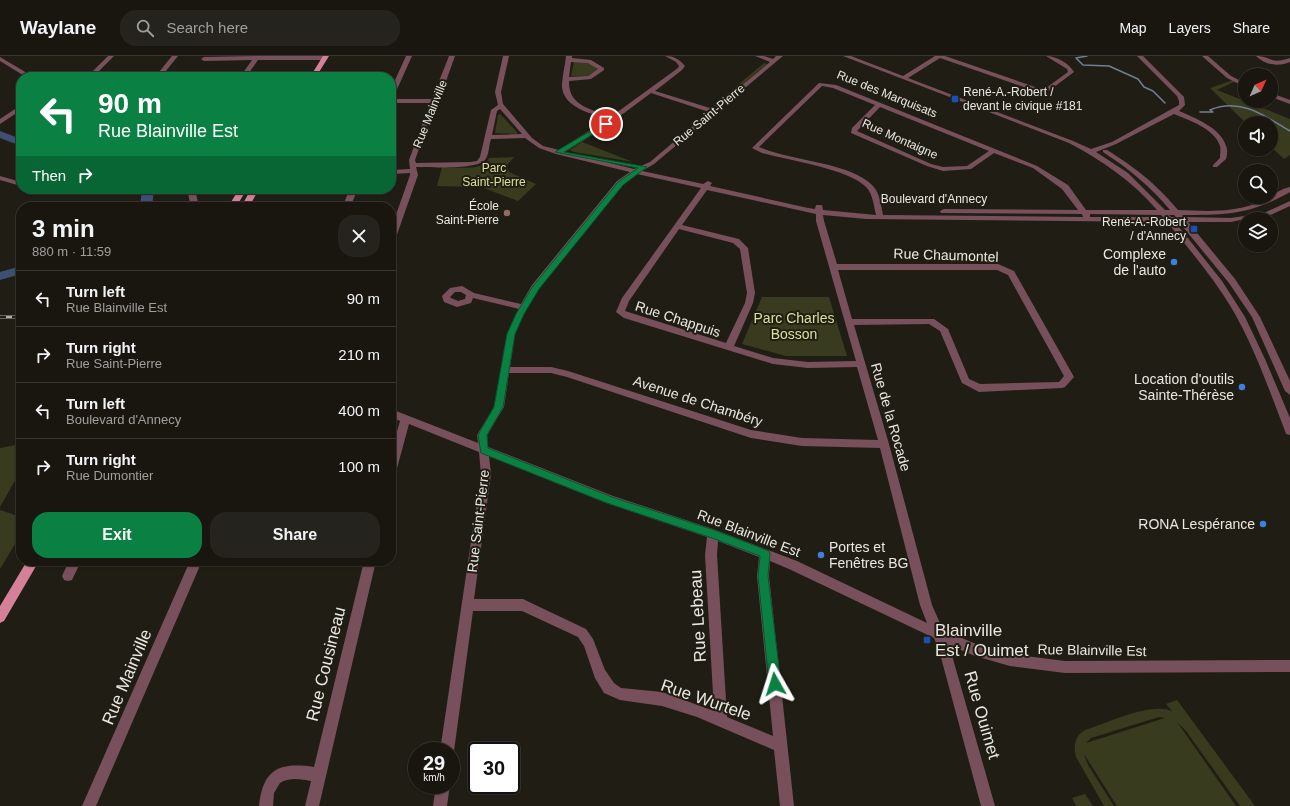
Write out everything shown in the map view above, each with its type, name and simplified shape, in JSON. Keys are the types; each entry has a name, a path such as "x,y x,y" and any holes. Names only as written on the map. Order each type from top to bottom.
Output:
{"main road":[{"path":"316,72 325,57"},
{"path":"0,617 30,566"}],"street":[{"path":"95,72 111,56"},
{"path":"162,72 176,56"},
{"path":"396,85 410,56"},
{"name":"Rue Mainville","path":"396,226 414,175 413,168 434,101 440,90 452,56"},
{"path":"396,171 413,168 478,163 482,160 494,110 501,106 498,94 506,56"},
{"path":"558,152 613,119 681,68 680,62 668,56"},
{"path":"758,56 770,59"},
{"name":"Rue Saint-Pierre","path":"448,742 487,469 482,435 499,407 511,334 524,307 538,284 620,184 640,168 652,163 710,110 770,59 780,56"},
{"path":"846,56 1068,134 1145,179 1176,212 1247,303 1263,332 1290,391"},
{"path":"860,56 906,76"},
{"path":"906,76 939,56 1041,91 1048,89 1071,72 1068,67 1048,56"},
{"path":"1098,151 1172,113 1182,106 1181,97 1140,56"},
{"path":"1205,56 1228,77 1238,82"},
{"path":"1259,56 1264,60 1278,64 1290,60"},
{"path":"246,72 257,57"},
{"path":"204,59 325,57"},
{"path":"0,58 22,72"},
{"path":"567,79 590,78 602,69 588,60 569,58 567,79 567,94 577,104 613,119"},
{"name":"Rue des Marquisats","path":"879,214 872,189 866,184 829,167 756,150 755,147 821,84 832,85 1034,167 1069,191 1090,219"},
{"path":"650,92 710,110"},
{"path":"1278,98 1290,102"},
{"path":"396,101 434,101"},
{"name":"Rue Montaigne","path":"879,104 854,129 853,132 929,166 943,169 966,169 973,166 994,150"},
{"name":"Boulevard d'Annecy","path":"501,106 527,136 541,147 578,157 640,168 849,216 879,214 1084,212 1224,213 1247,210 1264,204 1290,189"},
{"path":"1158,110 1172,113 1203,125 1222,142 1224,148 1223,158 1216,166"},
{"path":"0,122 16,111"},
{"path":"487,137 527,136"},
{"path":"1098,151 1136,182 1163,212 1214,276 1237,310 1249,334 1290,431"},
{"path":"0,178 16,183"},
{"name":"Rue Chappuis","path":"707,184 625,300 620,312 627,316 773,361 808,365 861,364"},
{"path":"291,202 294,196"},
{"name":"Boulevard d'Annecy","path":"879,214 1090,219 1231,220 1252,218 1274,212 1290,203"},
{"name":"Rue de la Rocade","path":"819,209 849,322 884,444 926,605 939,635"},
{"path":"677,226 736,241 744,248 751,293 749,303 728,348"},
{"name":"Rue Chaumontel","path":"834,267 998,267 1011,273 1069,377 1062,385 979,388 965,381 944,329 931,321 849,322"},
{"path":"472,295 524,307"},
{"name":"Avenue de Chambéry","path":"506,370 552,370 568,374 751,434 802,442 884,444"},
{"name":"Rue Blainville Est","path":"396,415 610,500 714,534 765,554 822,578 939,635 975,650 998,657 1043,665 1099,667 1290,666"},
{"path":"396,452 406,419"},
{"name":"Rue Lebeau","path":"714,534 711,550 721,721"},
{"path":"765,554 763,576 787,806"},
{"path":"68,576 73,566"},
{"name":"Rue Mainville","path":"89,806 194,566"},
{"name":"Rue Cousineau","path":"312,806 318,775 369,566"},
{"name":"Rue Wurtele","path":"468,605 523,605 582,633 589,643 600,674 609,688 620,694 662,700 721,721 781,746"},
{"name":"Rue Ouimet","path":"939,635 988,806"},
{"path":"266,806 266,792 277,775 292,771 318,775"},
{"path":"440,806 442,794"}],"green space":[{"path":"574,62 587,62 596,67 597,70 587,76 571,76"},
{"path":"764,63 767,64 716,106 713,106"},
{"path":"1233,80 1236,81 1217,90 1238,98 1238,108 1262,108 1290,119 1290,155 1284,159 1278,153 1278,116 1239,116 1210,88"},
{"path":"500,114 517,132 517,134 495,133 498,115"},
{"path":"582,142 633,162 574,152 570,150"},
{"name":"Parc Saint-Pierre","path":"514,157 507,165 509,172 536,184 518,201 481,187 437,186 442,167 468,168 481,165 489,158"},
{"name":"Parc Charles Bosson","path":"762,297 829,297 847,356 786,356 742,344"},
{"path":"16,445 16,479 0,507 0,448"},
{"path":"0,510 16,515 16,542 0,569"},
{"path":"1177,700 1255,806 1240,806 1186,731 1177,722 1236,806 1117,806 1084,754 1088,765 1114,806 1104,806 1076,757 1075,745 1077,738 1085,730 1128,714 1152,709 1172,711 1166,704","holes":["1159,717 1165,718 1086,743 1091,738"]},
{"path":"1085,794 1093,806 1076,806 1072,798"}],"waterway":[{"path":"1087,56 1076,58 1083,65 1109,66 1138,79 1144,87 1153,91 1165,103"},
{"path":"1200,112 1213,112 1210,110 1221,107 1242,107 1262,114 1290,131"},
{"path":"0,134 16,141"},
{"path":"147,194 147,202"},
{"path":"0,276 16,271"}],"railway":[{"path":"0,317 16,317"}],"place":[{"name":"René-A.-Robert / devant le civique #181","path":"955,99"},
{"name":"École Saint-Pierre","path":"507,213"},
{"name":"René-A.-Robert / d'Annecy","path":"1194,229"},
{"name":"Complexe de l'auto","path":"1174,262"},
{"name":"Location d'outils Sainte-Thérèse","path":"1242,387"},
{"name":"RONA Lespérance","path":"1263,524"},
{"name":"Portes et Fenêtres BG","path":"821,555"},
{"name":"Blainville Est / Ouimet","path":"927,640"}],"route":[{"path":"606,124 564,147 558,152 578,157 644,167 636,171 620,184 536,288 520,314 511,334 499,407 482,435 484,450 610,500 714,534 765,554 763,576 775,684"}]}
